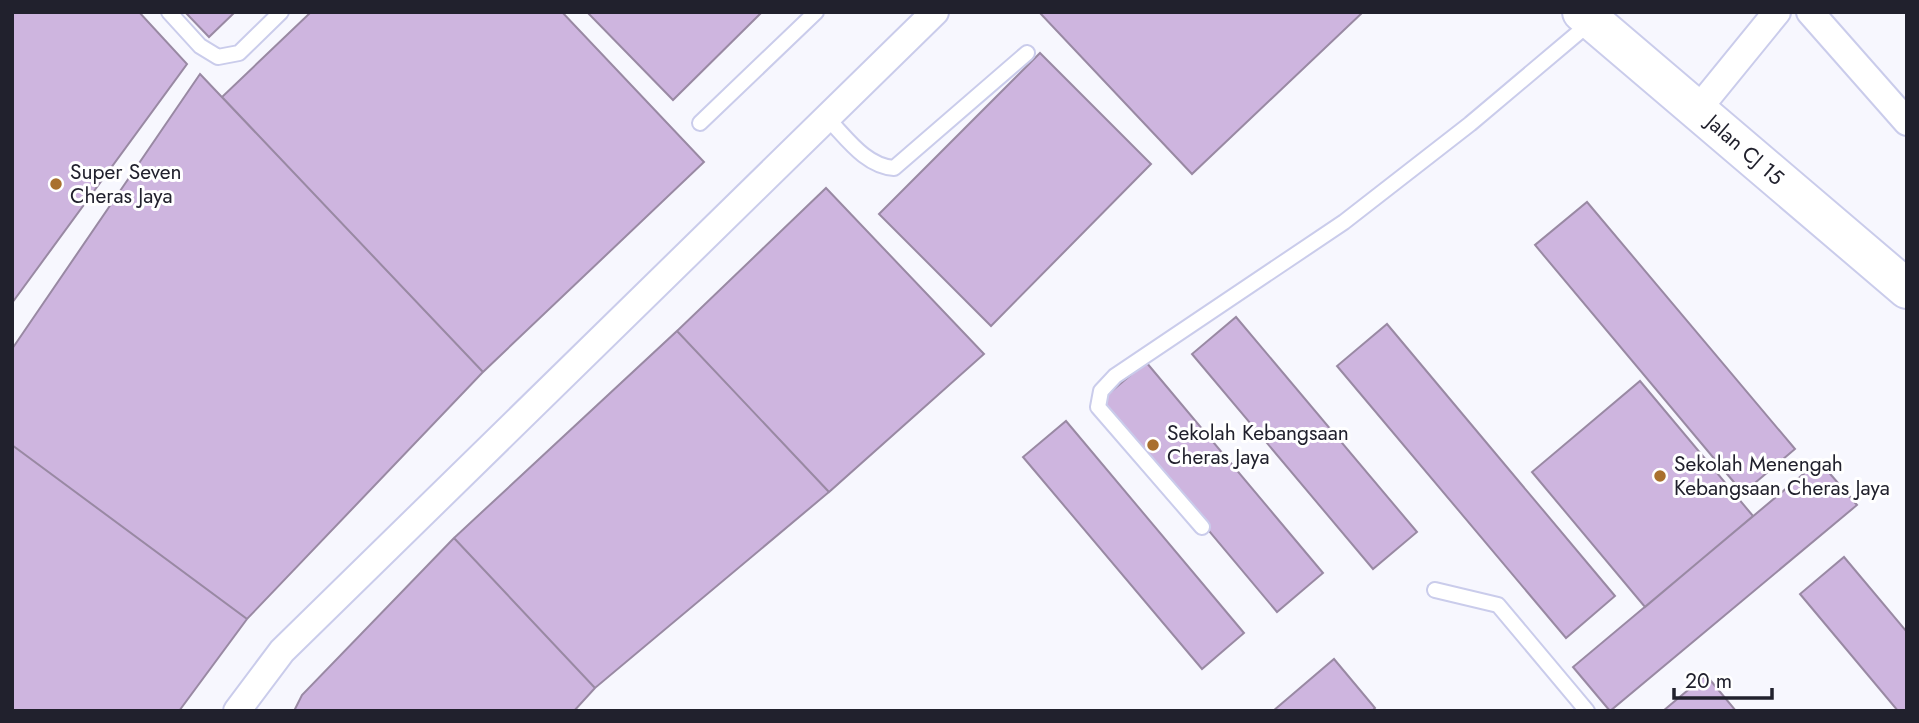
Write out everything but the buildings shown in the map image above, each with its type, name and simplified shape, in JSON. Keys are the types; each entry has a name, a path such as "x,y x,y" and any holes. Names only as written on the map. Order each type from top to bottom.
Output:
{"street":[{"path":"237,711 282,651 934,12"},
{"path":"1698,109 1777,12"},
{"path":"1810,12 1907,122"},
{"name":"Jalan CJ 15","path":"1587,17 1907,289"}],"lane":[{"path":"169,12 200,46 218,57 239,53 281,12"},
{"path":"700,123 816,12"},
{"path":"1202,527 1098,407 1101,391 1115,376 1344,222 1470,124 1587,17"},
{"path":"827,118 861,154 881,167 894,168 1027,53"},
{"path":"1435,590 1498,605 1587,711"}],"place":[{"name":"Super Seven Cheras Jaya","path":"56,184"},
{"name":"Sekolah Kebangsaan Cheras Jaya","path":"1153,445"},
{"name":"Sekolah Menengah Kebangsaan Cheras Jaya","path":"1660,476"}]}
